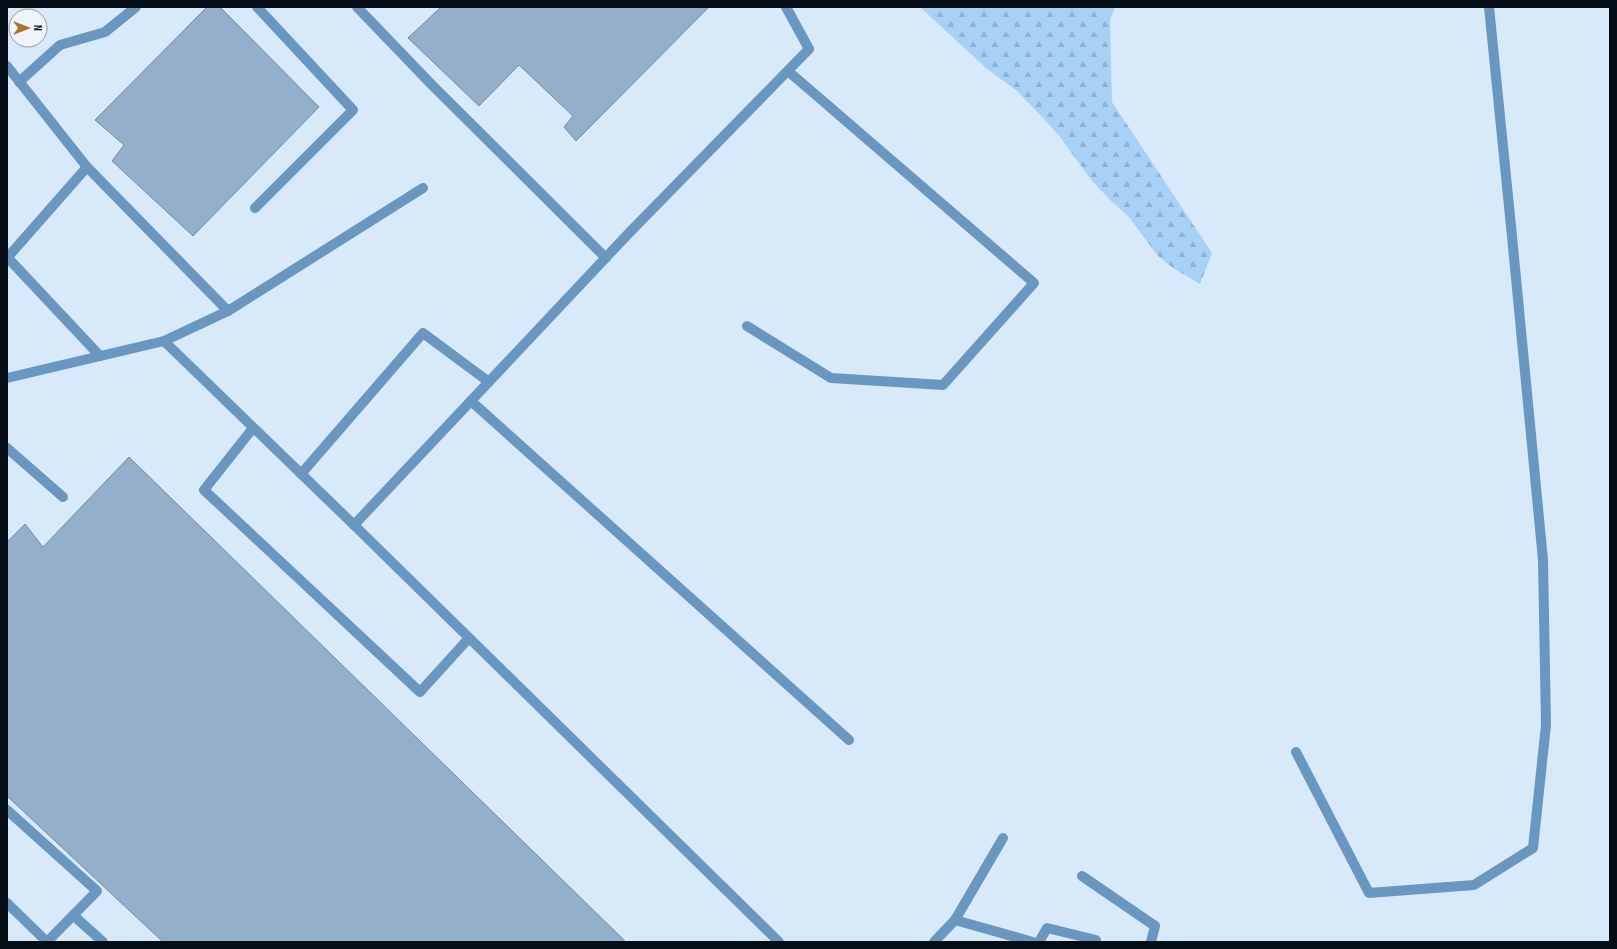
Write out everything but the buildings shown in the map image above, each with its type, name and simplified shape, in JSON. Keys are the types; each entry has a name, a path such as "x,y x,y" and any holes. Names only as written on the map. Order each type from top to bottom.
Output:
{"lane":[{"path":"19,82 60,45 105,32 136,7"},
{"path":"255,208 353,110 257,7"},
{"path":"358,7 432,86 606,258"},
{"path":"354,525 606,258 809,49 786,7"},
{"path":"1296,752 1369,893 1474,885 1533,848 1546,725 1543,560 1511,226 1488,7"},
{"path":"7,66 87,167 228,311"},
{"path":"747,326 831,378 943,385 1034,283 788,71"},
{"path":"87,167 7,258 100,356"},
{"path":"7,378 164,341 228,311 423,188"},
{"path":"301,474 423,333 489,382"},
{"path":"164,341 354,525 778,942"},
{"path":"471,401 849,740"},
{"path":"253,428 204,490 420,692 469,638"},
{"path":"7,448 63,497"},
{"path":"7,810 97,891 47,942 7,903"},
{"path":"934,942 955,920 1003,838"},
{"path":"1082,876 1155,926 1151,942"},
{"path":"73,915 103,942"},
{"path":"955,920 1033,942"},
{"path":"1039,942 1047,928 1096,940"}],"green space":[{"path":"920,7 1115,7 1110,20 1112,102 1212,253 1200,284 1173,268 1158,256 1128,216 1092,181 1060,137 1046,121 1017,91 987,69"}]}
